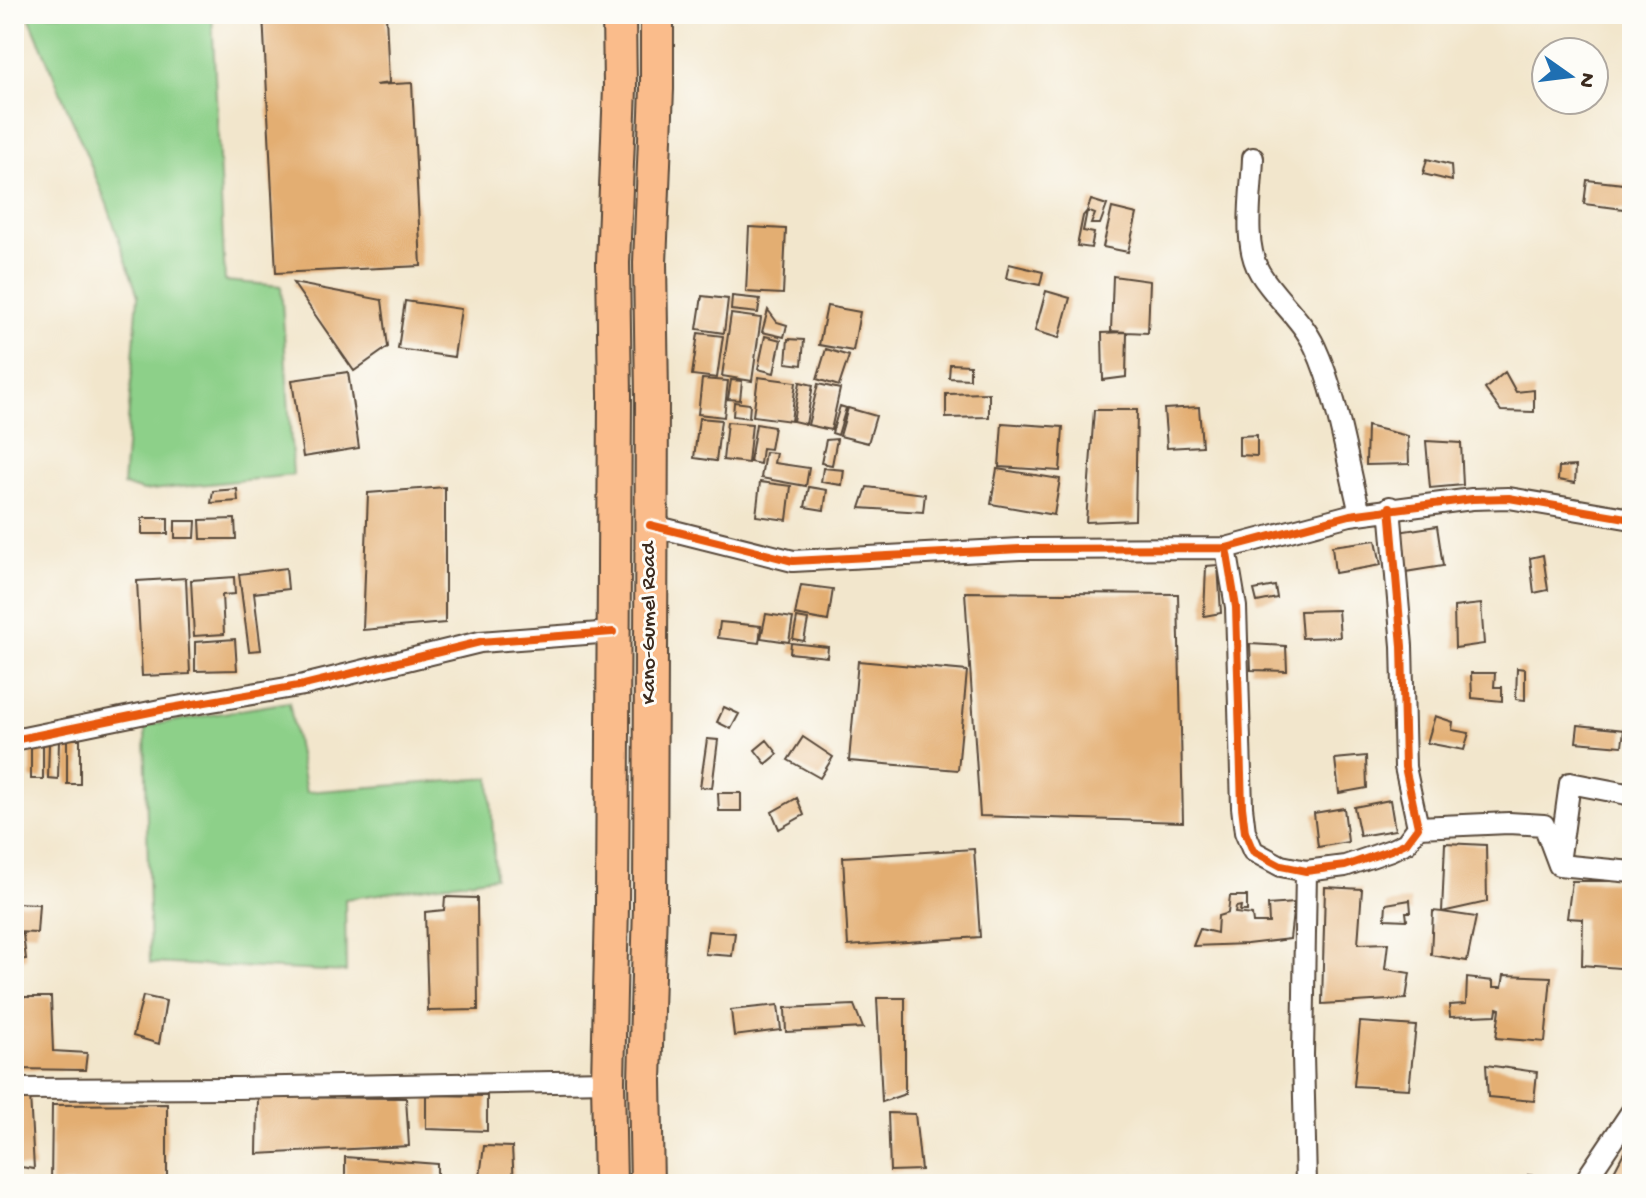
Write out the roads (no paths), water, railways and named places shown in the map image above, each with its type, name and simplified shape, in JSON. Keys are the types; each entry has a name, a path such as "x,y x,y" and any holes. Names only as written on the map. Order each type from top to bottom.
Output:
{"main road":[{"name":"Kano-Gumel Road","path":"610,1184 613,263 620,88 619,14"},
{"name":"Kano-Gumel Road","path":"647,1184 645,1081 650,891 652,396 650,263 657,14"}],"street":[{"path":"1253,158 1250,245 1254,260 1260,274 1314,345 1330,389 1360,513"},
{"path":"650,525 793,561 1020,549 1226,548 1390,507 1472,499 1509,498 1632,519"},
{"path":"1226,548 1236,607 1240,780 1245,832 1257,855 1281,866 1306,871 1345,866 1406,843 1418,827 1405,767 1402,646 1390,507"},
{"path":"14,740 304,685 480,642 613,632"},
{"path":"1559,865 1570,783 1632,795"},
{"path":"1418,827 1509,823 1544,825 1559,865"},
{"path":"1559,865 1632,872"},
{"path":"1306,871 1303,1055 1306,1184"},
{"path":"14,1089 608,1081"},
{"path":"1583,1184 1632,1111"}]}
